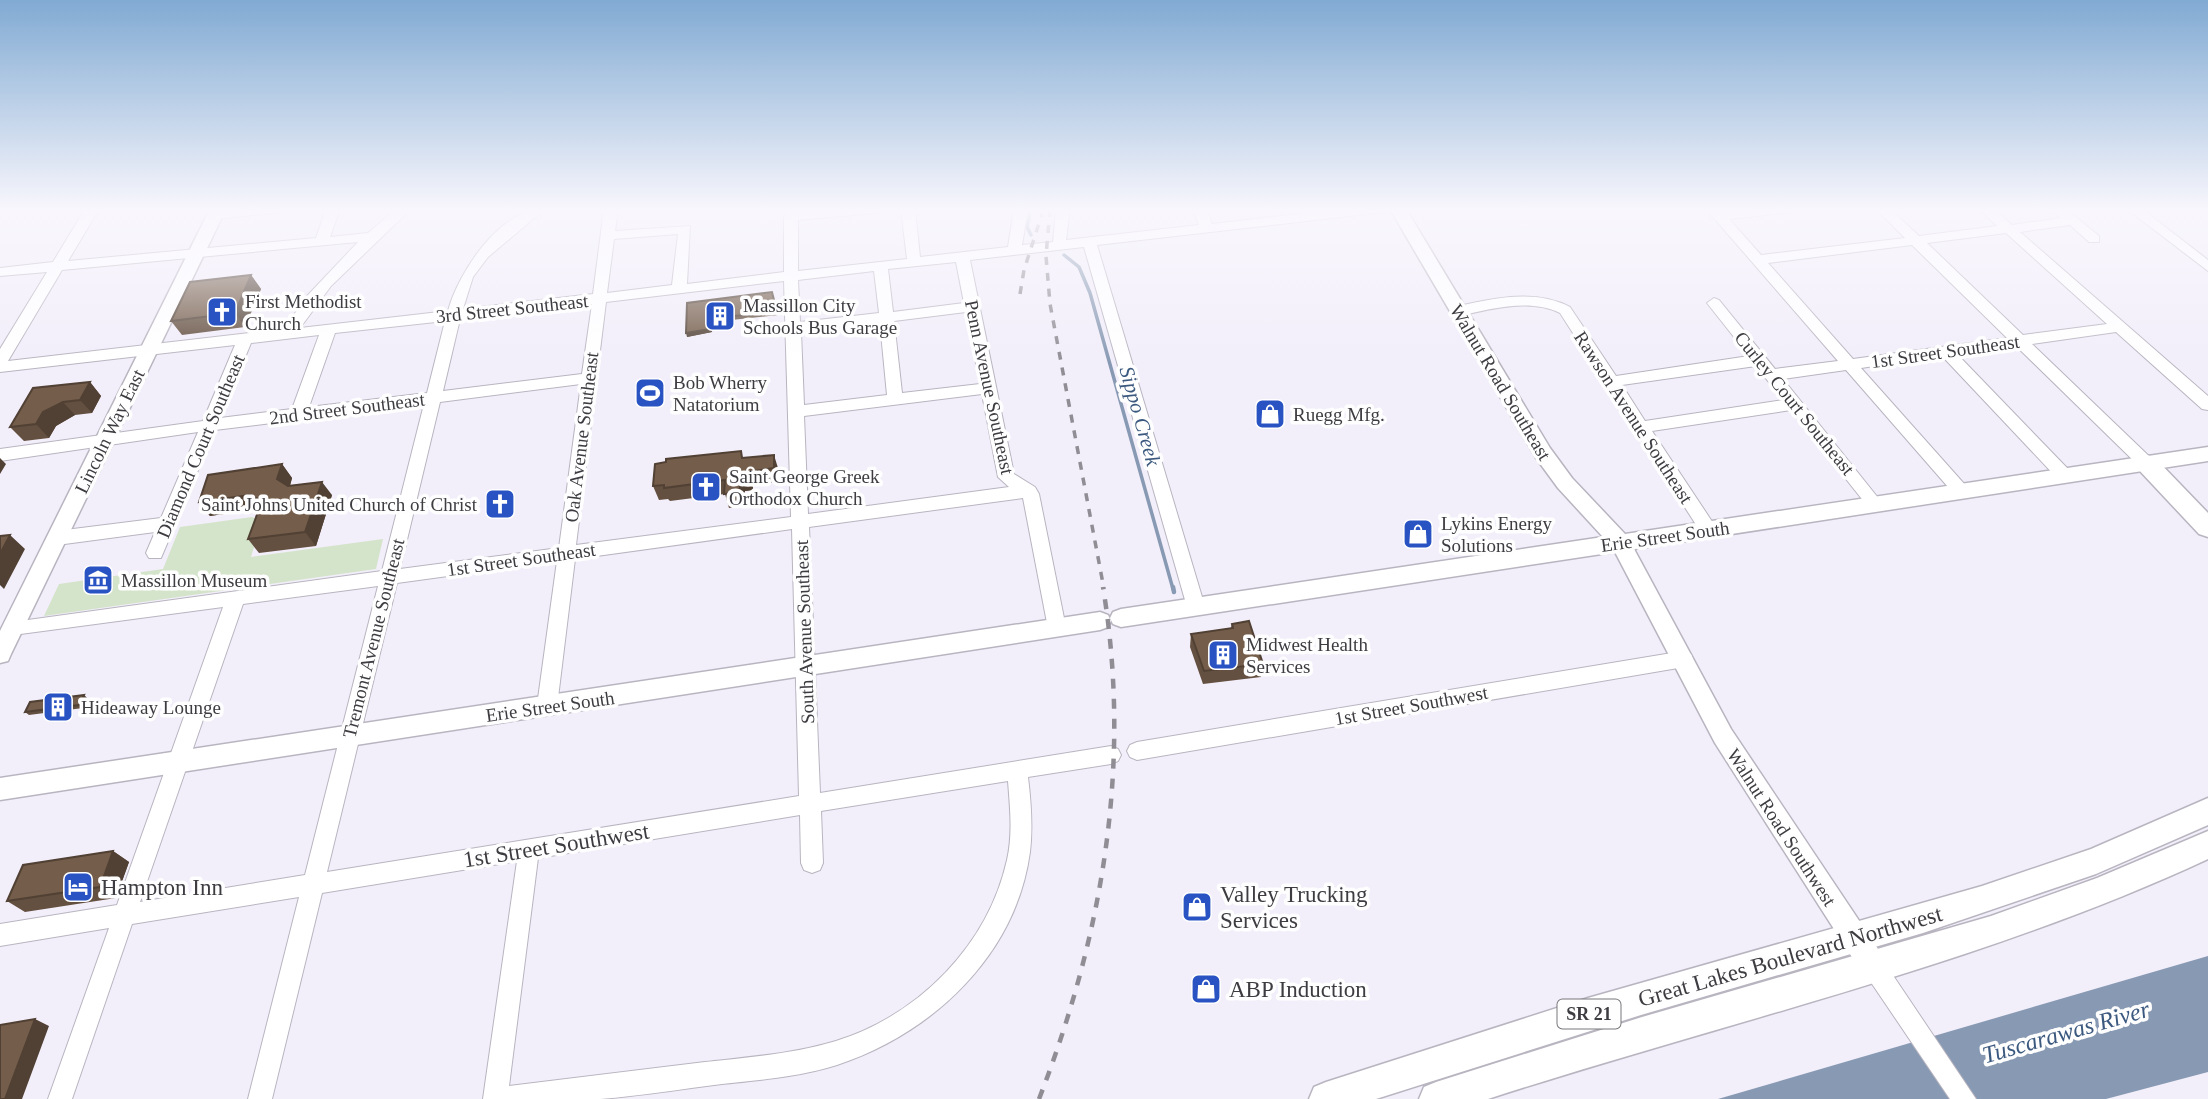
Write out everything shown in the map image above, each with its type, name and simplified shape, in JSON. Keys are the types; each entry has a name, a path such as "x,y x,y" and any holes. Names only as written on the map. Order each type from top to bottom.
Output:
{"highway":[{"path":"2146,463 2208,525"},
{"name":"Great Lakes Boulevard Northwest","path":"1326,1099 1599,1010 2015,892 2073,871 2208,811"},
{"name":"Great Lakes Boulevard Northwest","path":"1436,1099 1584,1050 2014,924 2077,901 2208,845"}],"main road":[{"name":"Lincoln Way East","path":"0,654 6,629 57,538 193,260"},
{"name":"Walnut Road Southeast","path":"1429,260 1555,471 1620,542"},
{"name":"Erie Street South","path":"0,789 2208,454"},
{"name":"Walnut Road Southwest","path":"1620,542 1723,736 1874,967"}],"street":[{"path":"0,364 61,260"},
{"path":"0,272 119,260"},
{"path":"289,334 305,308 349,260"},
{"name":"Tremont Avenue Southeast","path":"260,1099 453,315 465,277 477,260"},
{"name":"Oak Avenue Southeast","path":"547,706 603,260"},
{"path":"679,288 682,260"},
{"name":"South Avenue Southeast","path":"792,260 795,412 811,863"},
{"name":"3rd Street Southeast","path":"0,364 149,350 928,260"},
{"name":"Penn Avenue Southeast","path":"963,260 1006,477 1013,485 1029,491 1057,628"},
{"path":"1094,260 1196,607"},
{"path":"1758,260 1961,491"},
{"path":"1937,260 2146,463"},
{"path":"2045,260 2208,405"},
{"path":"881,265 895,400"},
{"name":"Rawson Avenue Southeast","path":"1459,311 1506,303 1560,307 1708,529"},
{"name":"Curley Court Southeast","path":"1714,303 1875,504"},
{"path":"793,328 972,307"},
{"name":"1st Street Southeast","path":"1771,375 2119,327"},
{"path":"298,415 329,329"},
{"name":"Diamond Court Southeast","path":"155,554 244,339"},
{"path":"1945,351 2065,476"},
{"path":"1610,382 1759,360"},
{"name":"2nd Street Southeast","path":"0,455 106,439 588,378"},
{"path":"795,412 988,388"},
{"path":"1640,427 1795,404"},
{"name":"1st Street Southeast","path":"6,629 1029,491"},
{"path":"57,538 167,524"},
{"path":"60,1099 236,597"},
{"name":"1st Street Southwest","path":"1137,751 1684,659"},
{"name":"1st Street Southwest","path":"0,935 1111,755"},
{"path":"529,849 496,1099 754,1070 824,1058 890,1031 947,988 990,935 1014,879 1022,822 1017,769"},
{"name":"Walnut Road Southwest","path":"1874,967 1964,1099"}],"green space":[{"path":"252,517 262,521 251,557 383,539 376,569 44,616 59,584 163,569 180,527"}],"water":[{"name":"Tuscarawas River","path":"2208,956 2208,1072 2106,1099 1718,1099"}],"building":[{"path":"251,275 235,313 171,321 190,282"},
{"name":"Massillon City Schools Bus Garage","path":"772,292 777,312 712,318 710,329 686,333 687,303"},
{"path":"90,382 80,400 63,402 43,412 36,424 10,427 33,388"},
{"path":"741,451 742,458 774,455 774,468 748,472 748,476 740,477 740,492 724,494 725,480 664,488 664,485 653,486 655,464 666,462 666,459"},
{"path":"282,464 277,479 288,486 322,482 305,532 248,539 262,501 250,495 199,502 208,475"},
{"path":"10,535 0,554 0,536"},
{"name":"Midwest Health Services","path":"1249,621 1263,664 1204,671 1191,634 1233,628 1232,624"},
{"path":"84,695 79,705 25,712 30,702"},
{"path":"113,851 100,887 7,901 23,865"},
{"path":"35,1019 5,1099 0,1099 0,1025"}],"waterway":[{"name":"Sippo Creek","path":"1071,260 1079,267 1090,293 1173,589"},
{"name":"Sippo Creek","path":"1173,587 1174,592"}],"railway":[{"path":"1020,294 1027,260"},
{"path":"1046,260 1050,304 1104,589"},
{"path":"1039,1099 1080,974 1106,848 1114,718 1111,653 1103,587"}],"place":[{"name":"First Methodist Church","path":"222,312"},
{"name":"Massillon City Schools Bus Garage","path":"720,316"},
{"name":"Bob Wherry Natatorium","path":"650,393"},
{"name":"Ruegg Mfg.","path":"1270,414"},
{"name":"Saint George Greek Orthodox Church","path":"706,487"},
{"name":"Saint Johns United Church of Christ","path":"500,504"},
{"name":"Lykins Energy Solutions","path":"1418,534"},
{"name":"Massillon Museum","path":"98,580"},
{"name":"Midwest Health Services","path":"1223,655"},
{"name":"Hideaway Lounge","path":"58,707"},
{"name":"Hampton Inn","path":"78,887"},
{"name":"Valley Trucking Services","path":"1197,907"},
{"name":"ABP Induction","path":"1206,989"}]}
